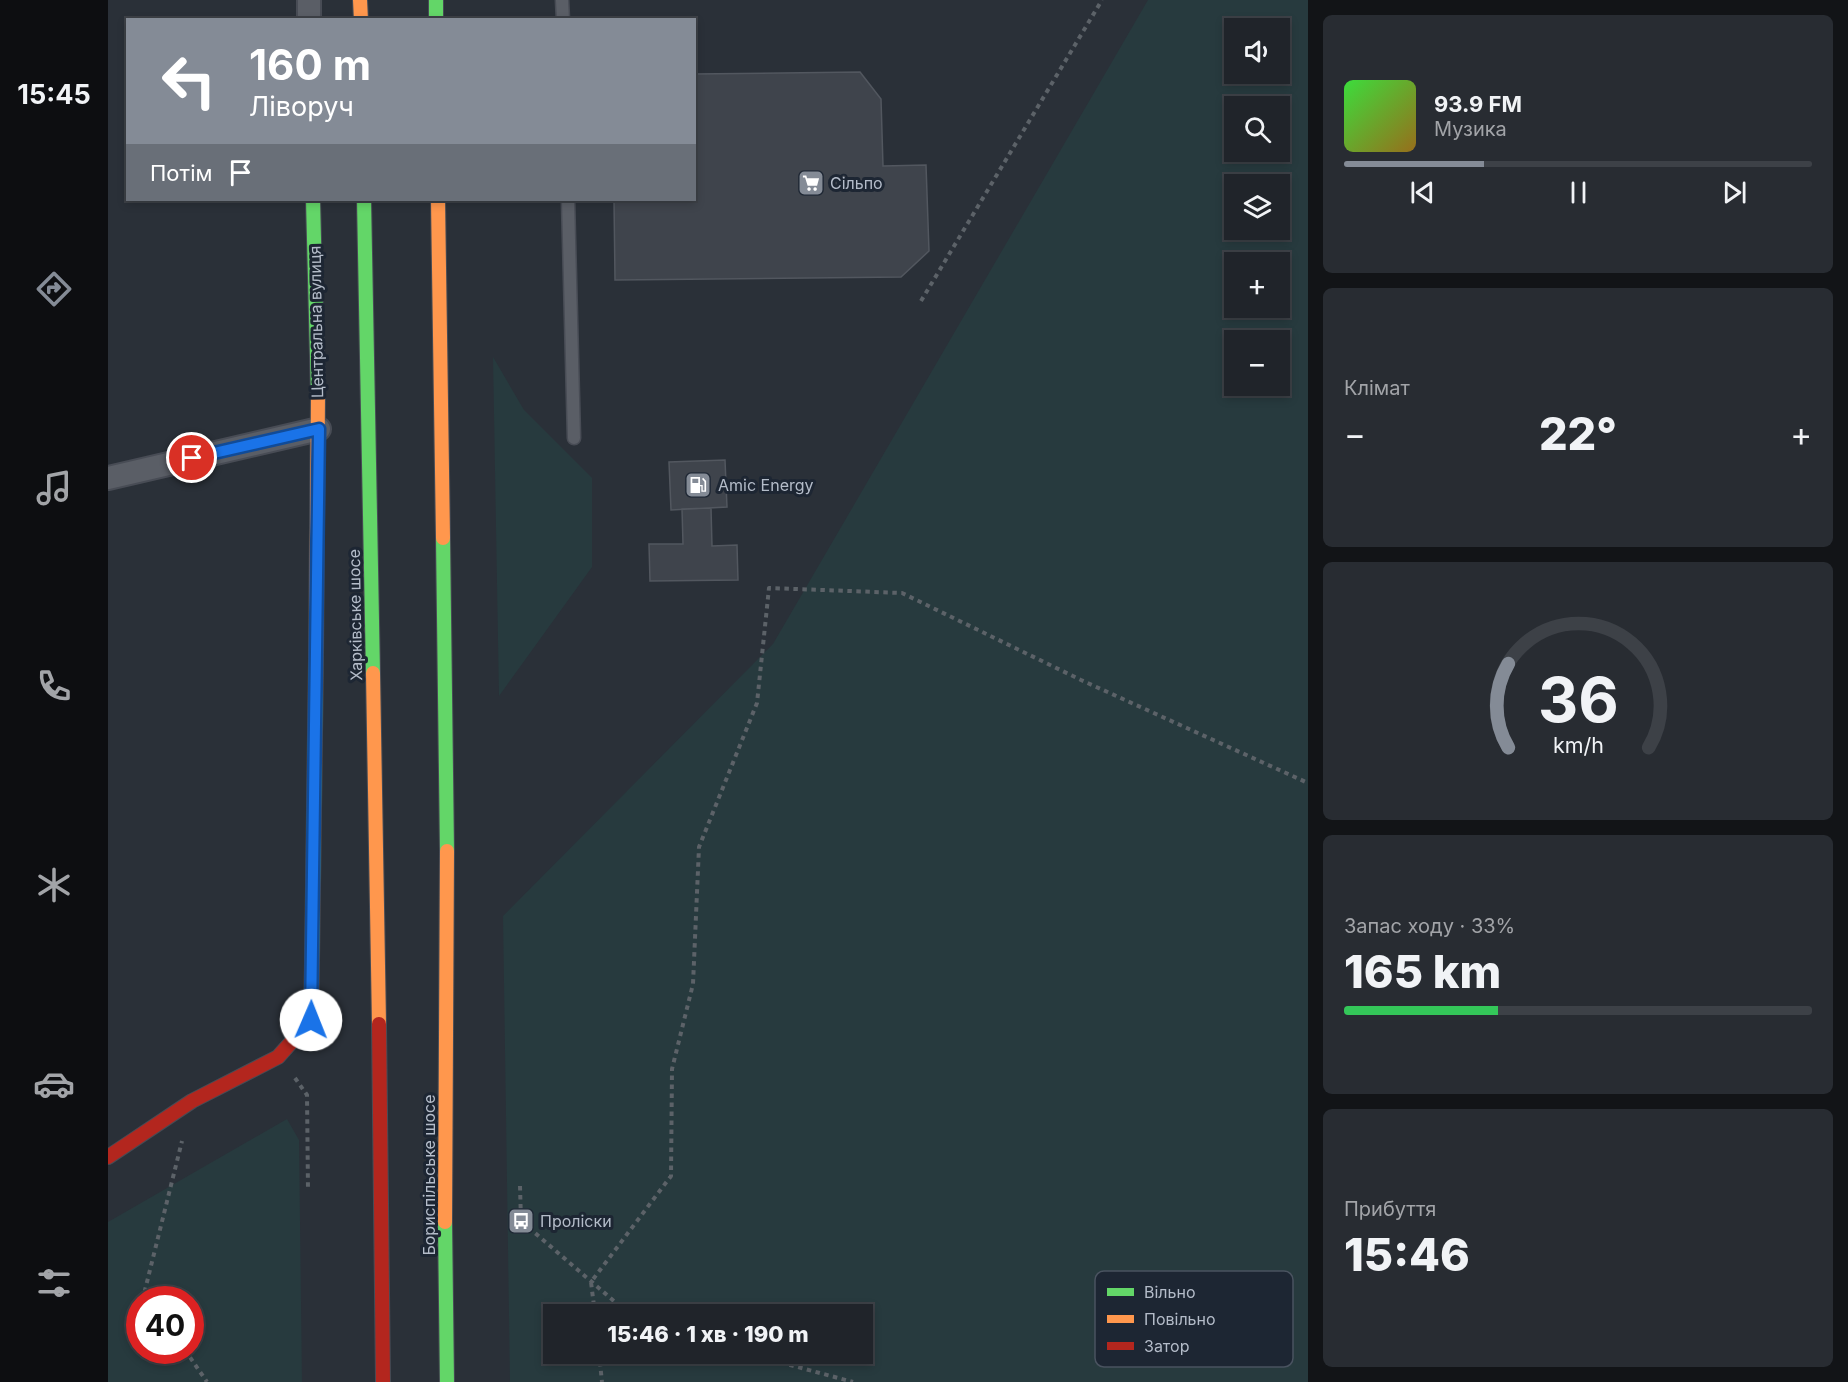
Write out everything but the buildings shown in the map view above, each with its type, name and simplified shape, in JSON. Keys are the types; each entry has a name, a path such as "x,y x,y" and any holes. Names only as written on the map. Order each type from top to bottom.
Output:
{"main road":[{"path":"360,0 361,18"},
{"path":"436,0 436,18"},
{"name":"Центральна вулиця","path":"278,1056 311,1020 319,429 313,201"},
{"name":"Харківське шосе","path":"364,201 379,1029 382,1382"},
{"name":"Бориспільське шосе","path":"438,201 447,819 447,1382"},
{"path":"108,1157 192,1101 278,1056"}],"street":[{"path":"309,0 309,18"},
{"path":"108,478 319,429"}],"lane":[{"path":"562,0 563,18"},
{"path":"568,201 574,438"}],"path":[{"path":"921,301 1102,0"},
{"path":"594,1304 591,1282 671,1176 672,1069 693,984 699,847 757,703 769,588 902,593 1081,680 1308,783"},
{"path":"278,1056 307,1095 308,1190"},
{"path":"146,1286 192,1101"},
{"path":"520,1186 521,1221 617,1304"},
{"path":"195,1364 207,1382"},
{"path":"600,1364 602,1382"},
{"path":"787,1364 853,1382"}],"green space":[{"path":"1148,0 1308,0 1308,1382 510,1382 503,916 773,644"},
{"path":"493,357 524,410 592,478 592,567 499,696"},
{"path":"287,1119 299,1140 302,1382 108,1382 108,1222"}],"traffic: fast":[{"path":"436,0 436,18"},
{"path":"313,201 318,395"},
{"path":"364,201 373,673"},
{"path":"443,538 447,851"},
{"path":"312,962 316,658"},
{"path":"445,1222 447,1382"}],"traffic: slow":[{"path":"360,0 361,18"},
{"path":"438,201 443,538"},
{"path":"316,658 318,395"},
{"path":"373,673 379,1024"},
{"path":"445,1222 447,851"}],"traffic: jam":[{"path":"108,1157 192,1101 278,1057 311,1020 312,962"},
{"path":"379,1024 383,1382"}],"place":[{"name":"Сільпо","path":"811,183"},
{"name":"Amic Energy","path":"698,485"},
{"name":"Проліски","path":"521,1221"}],"route":[{"path":"192,458 319,429 311,1020"}]}
